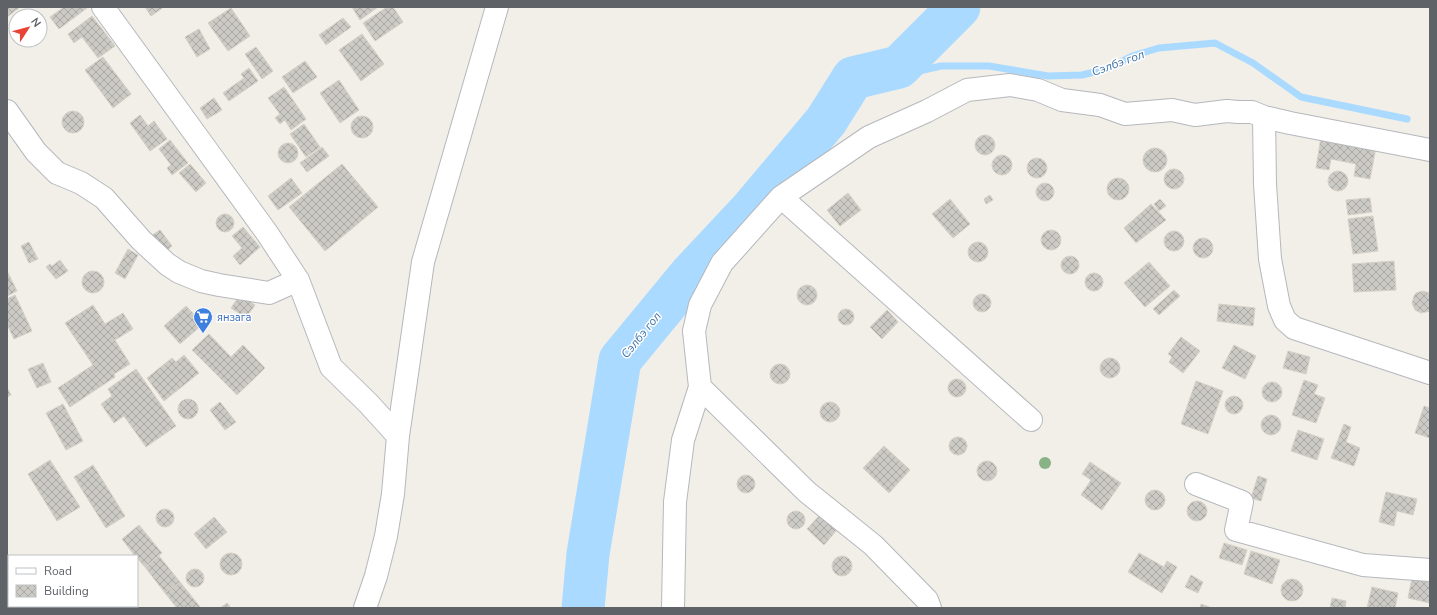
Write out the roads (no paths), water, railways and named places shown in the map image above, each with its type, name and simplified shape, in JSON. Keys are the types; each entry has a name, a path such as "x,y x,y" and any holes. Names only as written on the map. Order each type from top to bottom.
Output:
{"street":[{"path":"102,7 267,233 298,280 331,367 368,403 398,436"},
{"path":"365,608 376,576 386,536 393,494 398,436 423,262 497,7"},
{"path":"673,608 675,502 683,440 700,387 694,331 700,305 722,263 782,197 869,137 967,90 1010,85 1038,90 1062,100 1100,105 1125,114 1172,110 1195,115 1226,111 1252,112 1264,117 1430,150"},
{"path":"7,111 36,152 57,173 81,183 104,198 141,240 167,264 179,272 201,282 269,293 298,280"},
{"path":"1264,117 1264,184 1270,259 1279,306 1285,320 1294,328 1430,373"},
{"path":"782,197 1031,420"},
{"path":"700,387 807,492 873,545 927,600 930,608"},
{"path":"1196,484 1242,502 1236,530 1363,565 1430,570"}],"waterway":[{"name":"Сэлбэ гол","path":"583,608 588,554 620,360 691,274 750,211 826,121 853,78 899,67 959,7"},
{"name":"Сэлбэ гол","path":"826,121 872,84 941,66 989,66 1048,76 1082,75 1107,69 1132,56 1159,48 1215,43 1253,63 1301,97 1407,119"}],"place":[{"name":"янзага","path":"203,334"}]}
